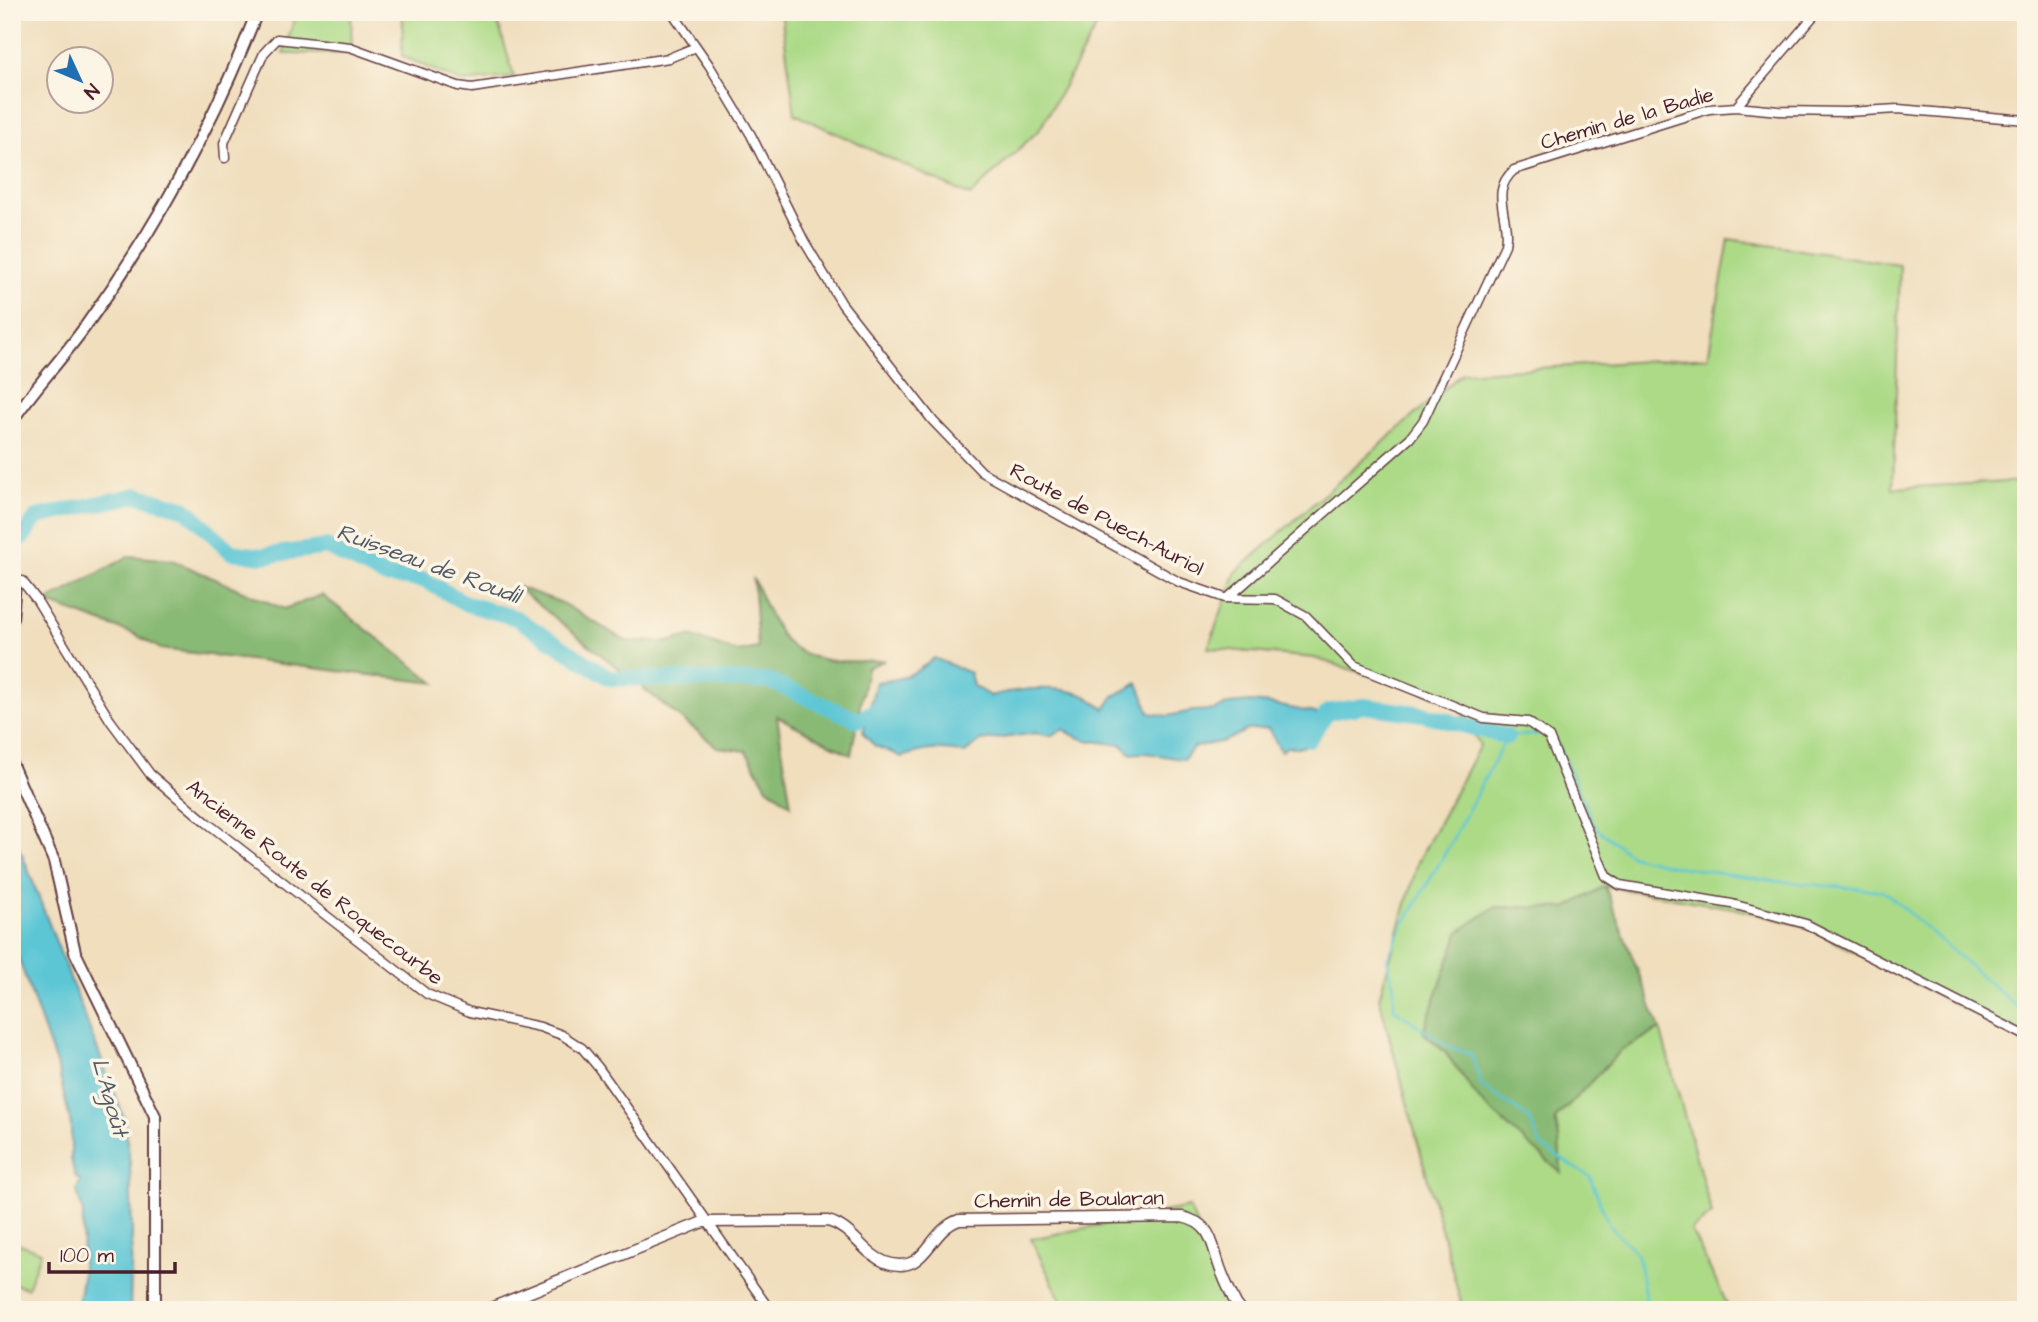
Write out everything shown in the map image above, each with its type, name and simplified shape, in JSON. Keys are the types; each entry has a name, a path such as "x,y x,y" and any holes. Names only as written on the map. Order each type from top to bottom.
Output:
{"main road":[{"path":"13,419 87,324 137,250 191,157 228,81 257,12"},
{"path":"12,566 15,582 12,619"},
{"path":"12,765 54,861 75,952 155,1116 155,1310"}],"street":[{"name":"Route de Puech-Auriol","path":"672,12 751,135 809,250 842,304 933,421 982,472 1179,582 1229,597 1275,599 1306,616 1354,666 1484,718 1528,722 1547,735 1606,876 1620,885 1732,904 1806,924 2026,1036"},
{"path":"1736,107 1817,12"},
{"path":"225,158 224,143 264,53 277,39 351,47 458,86 472,88 669,58 696,47"},
{"name":"Chemin de la Badie","path":"1229,597 1410,438 1423,421 1505,245 1506,223 1499,197 1503,182 1514,170 1709,109 1736,107 1833,112 1898,109 2026,120"},
{"name":"Ancienne Route de Roquecourbe","path":"15,582 22,581 36,599 118,734 160,784 290,889 427,994 470,1012 552,1031 582,1048 770,1310"},
{"name":"Chemin de Boularan","path":"486,1310 676,1232 708,1222 828,1221 846,1228 881,1261 898,1265 918,1260 941,1230 959,1220 1182,1217 1194,1219 1204,1227 1213,1241 1221,1272 1239,1310"}],"green space":[{"path":"297,12 351,12 352,53 283,54"},
{"path":"403,12 495,12 514,77 461,82 402,56"},
{"path":"781,12 1074,12 1097,26 1040,129 970,196 795,114"},
{"path":"1074,12 1242,12 1097,26"},
{"path":"1729,239 1900,265 1893,488 2026,481 2026,1041 1805,926 1733,908 1605,886 1566,908 1495,907 1423,1032 1445,1052 1481,1102 1559,1139 1555,1119 1621,1050 1660,1029 1712,1214 1691,1230 1730,1310 1463,1310 1379,998 1418,862 1480,745 1456,702 1314,658 1208,648 1236,572 1462,373 1708,357"},
{"path":"129,556 172,560 284,609 322,595 435,683 161,649 134,634 46,602"},
{"path":"753,578 777,629 796,649 807,655 832,661 885,660 867,668 851,755 777,716 791,805 767,787 746,751 717,747 515,586 560,602 626,641 668,642 690,636 738,652 758,648"},
{"path":"1605,886 1660,1029 1621,1050 1555,1119 1561,1173 1481,1102 1445,1052 1423,1032 1459,932 1495,907 1566,908"},
{"path":"1189,1207 1233,1310 1066,1310 1031,1239"},
{"path":"12,1241 41,1252 27,1288 12,1283"}],"water":[{"path":"934,658 970,673 973,686 990,696 1023,690 1070,691 1084,695 1105,709 1114,696 1138,683 1150,713 1168,716 1250,702 1316,713 1322,729 1303,747 1287,747 1281,751 1268,728 1247,730 1225,741 1194,747 1184,759 1131,754 1122,745 1084,739 1064,729 1050,736 1036,733 981,741 965,753 933,750 902,757 875,746 863,733 876,682 907,676"},
{"name":"L'Agoût","path":"12,836 22,854 124,1118 130,1164 130,1310 79,1310 83,1212 77,1191 80,1180 75,1176 71,1159 71,1125 59,1072 12,940"}],"waterway":[{"name":"Ruisseau de Roudil","path":"12,544 23,537 37,517 137,495 186,509 231,552 262,556 326,547 385,576 424,580 467,604 516,618 610,678 769,681 858,720 886,705"},
{"name":"Ruisseau de Roudil","path":"1309,739 1328,712 1364,706 1423,714 1507,737"},
{"path":"1549,734 1552,733 1596,828 1632,856 1675,866 1775,881 1884,891 2026,1015"},
{"path":"1539,734 1507,737 1403,926 1387,959 1394,988 1394,1009 1448,1046 1471,1054 1482,1086 1529,1118 1541,1146 1590,1177 1609,1225 1638,1255 1647,1310"}]}
